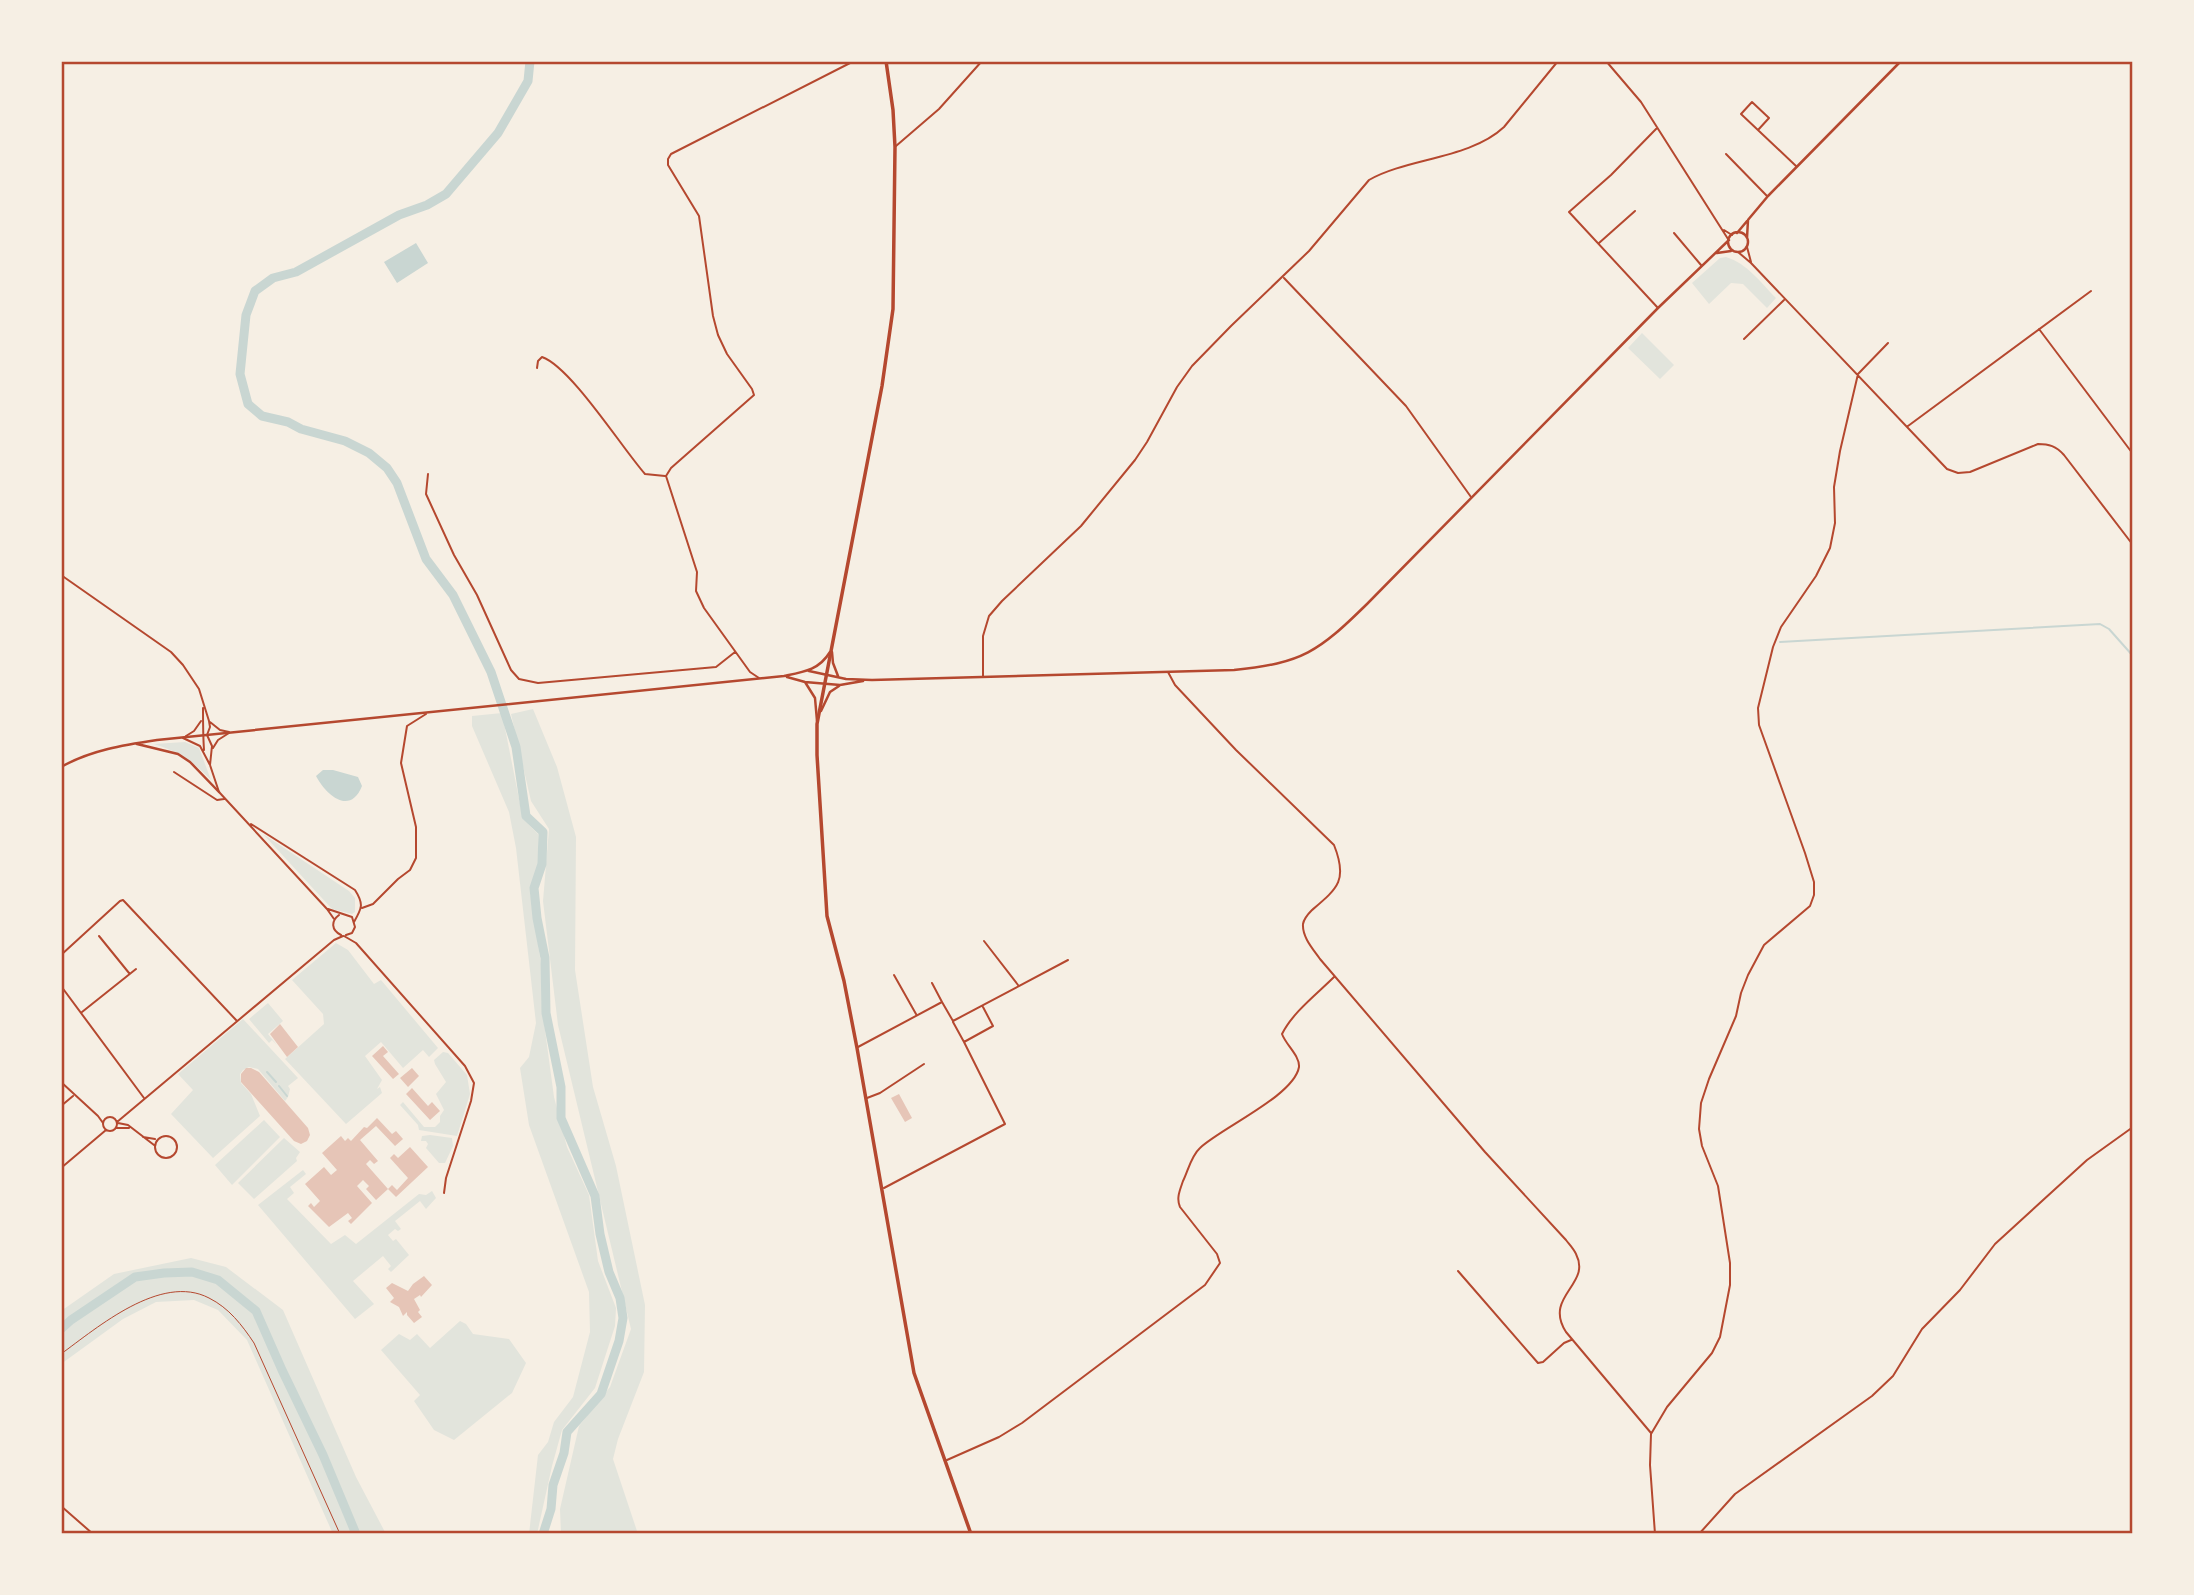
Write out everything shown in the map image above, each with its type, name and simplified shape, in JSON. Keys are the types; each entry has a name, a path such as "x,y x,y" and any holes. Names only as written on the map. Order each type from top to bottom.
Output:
{"main road":[{"path":"886,61 895,147 893,309 882,386 817,724 817,755 827,916 844,981 857,1048 914,1373 971,1534"}],"street":[{"path":"759,678 750,672 735,652 704,608 696,591 697,572 666,476 671,468 754,396 718,335 699,216 668,165 668,159 671,154 854,61"},
{"path":"895,147 939,109 982,61"},
{"path":"983,676 984,636 989,616 1081,526 1141,451 1192,366 1308,251 1369,180 1380,173 1429,161 1494,137 1558,61"},
{"path":"1606,61 1641,102 1723,229 1729,246 1751,263 1936,460 1958,472 1970,472 2038,444 2048,444 2057,448 2133,545"},
{"path":"1737,233 1768,196 1901,61"},
{"path":"1758,130 1769,118 1752,103 1741,114 1758,130 1797,166"},
{"path":"1657,128 1611,175 1569,212 1658,308"},
{"path":"1726,154 1768,196"},
{"path":"1598,244 1635,211"},
{"path":"1749,217 1746,226 1751,263"},
{"path":"1723,229 1732,235"},
{"path":"1674,233 1702,266"},
{"path":"809,671 846,679 872,680 1167,672 1264,667 1288,662 1307,654 1335,635 1732,235 1743,234 1747,239"},
{"path":"1738,252 1747,247"},
{"path":"1717,253 1733,250"},
{"path":"1283,276 1406,406 1472,498"},
{"path":"1907,427 2091,292"},
{"path":"1744,339 1784,299"},
{"path":"2039,329 2133,454"},
{"path":"1655,1534 1650,1465 1651,1434 1667,1407 1712,1353 1725,1317 1730,1285 1730,1264 1718,1186 1702,1146 1699,1129 1701,1103 1736,1016 1744,984 1764,945 1810,906 1814,895 1814,882 1805,853 1759,725 1758,708 1773,647 1781,627 1816,576 1830,548 1835,523 1836,475 1858,374 1888,343"},
{"path":"537,369 538,360 542,357 554,363 645,474 666,476"},
{"path":"428,474 426,494 511,670 519,679 538,683 716,667 735,652"},
{"path":"61,575 171,652 183,666 199,690 209,721 204,751"},
{"path":"61,767 90,754 134,744 784,676 809,671 824,662 832,649"},
{"path":"832,649 833,663 839,677"},
{"path":"1167,672 1175,685 1236,750 1334,845 1341,862 1341,880 1333,893 1306,915 1303,926 1307,941 1485,1152 1577,1255 1578,1277 1560,1306 1559,1321 1651,1434"},
{"path":"784,676 805,682 840,685 872,680"},
{"path":"805,682 815,698 817,724"},
{"path":"817,724 825,699 840,685"},
{"path":"203,707 202,729 211,740 210,765"},
{"path":"354,922 362,908 373,904 411,870 414,863 416,827 401,763 407,726 429,712"},
{"path":"182,738 194,731 202,720"},
{"path":"209,721 220,730 230,733"},
{"path":"212,751 218,740 230,733"},
{"path":"182,738 195,742 204,751 219,792"},
{"path":"134,744 178,754 190,762 248,821 327,909 334,919 334,930 353,941 465,1066 474,1083 444,1193"},
{"path":"174,772 217,800 225,798"},
{"path":"248,821 355,890 362,908"},
{"path":"61,955 124,900 237,1021"},
{"path":"327,909 340,915"},
{"path":"352,917 359,913"},
{"path":"334,919 346,914 352,917 355,927 351,934 334,940"},
{"path":"116,1128 117,1123 144,1098 338,934"},
{"path":"351,934 353,941"},
{"path":"99,936 130,973"},
{"path":"984,941 1019,986"},
{"path":"953,1021 1068,960"},
{"path":"81,1012 136,968"},
{"path":"894,975 917,1015"},
{"path":"946,1461 999,1437 1022,1423 1205,1285 1214,1274 1220,1263 1217,1254 1177,1201 1183,1181 1199,1148 1290,1084 1299,1069 1299,1062 1282,1034 1300,1010 1335,976"},
{"path":"883,1189 1005,1124 932,983"},
{"path":"61,986 144,1098"},
{"path":"857,1048 942,1002"},
{"path":"964,1042 993,1026 982,1006"},
{"path":"866,1098 880,1093 924,1064"},
{"path":"61,1082 98,1116 106,1130"},
{"path":"61,1106 74,1096"},
{"path":"98,1116 113,1118 125,1115"},
{"path":"103,1123 107,1118"},
{"path":"113,1118 117,1123"},
{"path":"117,1123 124,1123 155,1146"},
{"path":"61,1168 106,1130 130,1127"},
{"path":"1699,1534 1735,1494 1872,1395 1893,1376 1922,1329 1960,1290 1995,1244 2087,1160 2133,1127"},
{"path":"142,1137 157,1140 164,1136 171,1138 176,1143 177,1151 174,1156 164,1156 156,1152 157,1140"},
{"path":"1458,1272 1538,1363 1572,1340"},
{"path":"61,1506 93,1534"}],"path":[{"path":"61,1354 143,1299 187,1292 197,1293 217,1302 239,1321 254,1343 340,1534"}],"shaded area":[{"path":"416,243 428,263 397,283 384,262"},
{"path":"1726,257 1747,269 1776,298 1767,308 1743,284 1731,283 1709,304 1692,283 1720,258"},
{"path":"1642,333 1674,365 1660,379 1628,348"},
{"path":"533,709 557,767 576,837 575,970 593,1087 616,1166 645,1305 644,1372 613,1459 638,1534 561,1534 560,1509 579,1426 610,1387 631,1329 558,1025 543,901 549,829 531,801 511,714"},
{"path":"502,713 523,819 538,834 538,865 530,890 541,964 542,1008 554,1097 567,1147 589,1195 598,1261 616,1308 615,1326 595,1388 562,1430 537,1534 529,1534 538,1455 548,1442 554,1422 573,1397 590,1332 589,1292 529,1125 520,1068 529,1057 536,1023 516,848 509,812 472,726 472,716"},
{"path":"185,742 199,748 211,780 185,758 154,744"},
{"path":"323,770 358,777 362,786 357,795 345,801 332,795 316,776"},
{"path":"263,834 349,891 355,898 355,912 352,914 332,909"},
{"path":"336,943 348,950 374,984 381,980 438,1048 429,1057 423,1050 403,1068 381,1042 365,1056 382,1080 377,1089 380,1087 382,1093 346,1124 285,1059 324,1024 323,1014 292,980"},
{"path":"268,1003 283,1021 268,1034 277,1045 272,1040 269,1043 249,1019"},
{"path":"243,1019 298,1078 288,1086 290,1089 285,1101 258,1069 249,1067 243,1070 240,1074 241,1083 251,1094 260,1116 213,1158 171,1114 193,1090 178,1074"},
{"path":"443,1052 448,1053 467,1075 470,1094 457,1136 419,1130 418,1125 400,1105 403,1102 424,1127 435,1127 440,1122 444,1110 436,1094 446,1082 434,1060"},
{"path":"264,1120 280,1137 232,1185 215,1165"},
{"path":"422,1136 452,1138 453,1146 445,1163 439,1163 426,1148 426,1141 421,1141"},
{"path":"284,1138 300,1152 297,1161 254,1199 238,1183"},
{"path":"303,1170 306,1174 290,1187 294,1193 287,1199 331,1244 345,1235 356,1244 419,1194 426,1195 432,1191 436,1198 426,1209 420,1201 395,1221 401,1229 395,1229 388,1235 393,1241 396,1239 409,1255 391,1272 388,1269 391,1266 383,1256 353,1281 374,1304 355,1319 258,1205"},
{"path":"191,1258 226,1267 283,1310 356,1477 386,1534 333,1534 247,1340 218,1310 194,1300 156,1302 123,1319 61,1364 61,1311 114,1274"},
{"path":"460,1321 466,1324 473,1334 509,1339 526,1363 512,1393 454,1440 434,1430 414,1401 420,1395 381,1350 399,1334 410,1340 417,1334 430,1348"}],"building":[{"path":"280,1024 298,1047 287,1057 270,1034"},
{"path":"383,1046 388,1052 383,1056 399,1074 393,1079 372,1056"},
{"path":"246,1068 259,1072 308,1128 310,1135 307,1141 301,1144 294,1141 241,1082 241,1074"},
{"path":"412,1068 419,1076 408,1087 400,1078"},
{"path":"412,1088 428,1106 432,1102 440,1111 430,1120 406,1094"},
{"path":"899,1094 912,1118 905,1122 891,1098"},
{"path":"377,1118 392,1134 396,1131 403,1139 395,1146 376,1126 360,1140 378,1161 374,1164 370,1160 366,1164 388,1189 376,1200 366,1189 369,1186 363,1180 357,1186 372,1203 351,1224 348,1221 352,1218 348,1213 329,1227 308,1206 311,1203 314,1207 320,1201 305,1184 324,1167 331,1175 337,1170 322,1153 341,1136 345,1141 348,1138 351,1141"},
{"path":"410,1147 428,1167 396,1197 388,1189 392,1185 397,1190 408,1178 390,1158 394,1154 398,1158"},
{"path":"424,1276 432,1285 421,1297 420,1295 414,1299 422,1317 414,1323 407,1312 403,1316 399,1307 390,1302 394,1298 386,1288 392,1283 408,1291"}],"waterway":[{"path":"530,61 528,81 498,133 446,194 427,205 399,215 296,272 273,278 255,291 246,315 240,374 248,404 262,416 345,441 369,453 387,468 397,483 426,559 453,595 491,672 516,747 526,816 543,832 542,864 534,888 545,958 546,1013 561,1087 561,1118 595,1196 600,1234 609,1272 620,1298 623,1318 619,1341 601,1394 567,1432 543,1534"},
{"path":"1780,642 2100,624 2109,629 2133,656"},
{"path":"267,1072 276,1082"},
{"path":"279,1086 287,1096"},
{"path":"61,1329 135,1277 192,1272 218,1280 256,1311 323,1455 356,1534"}]}
